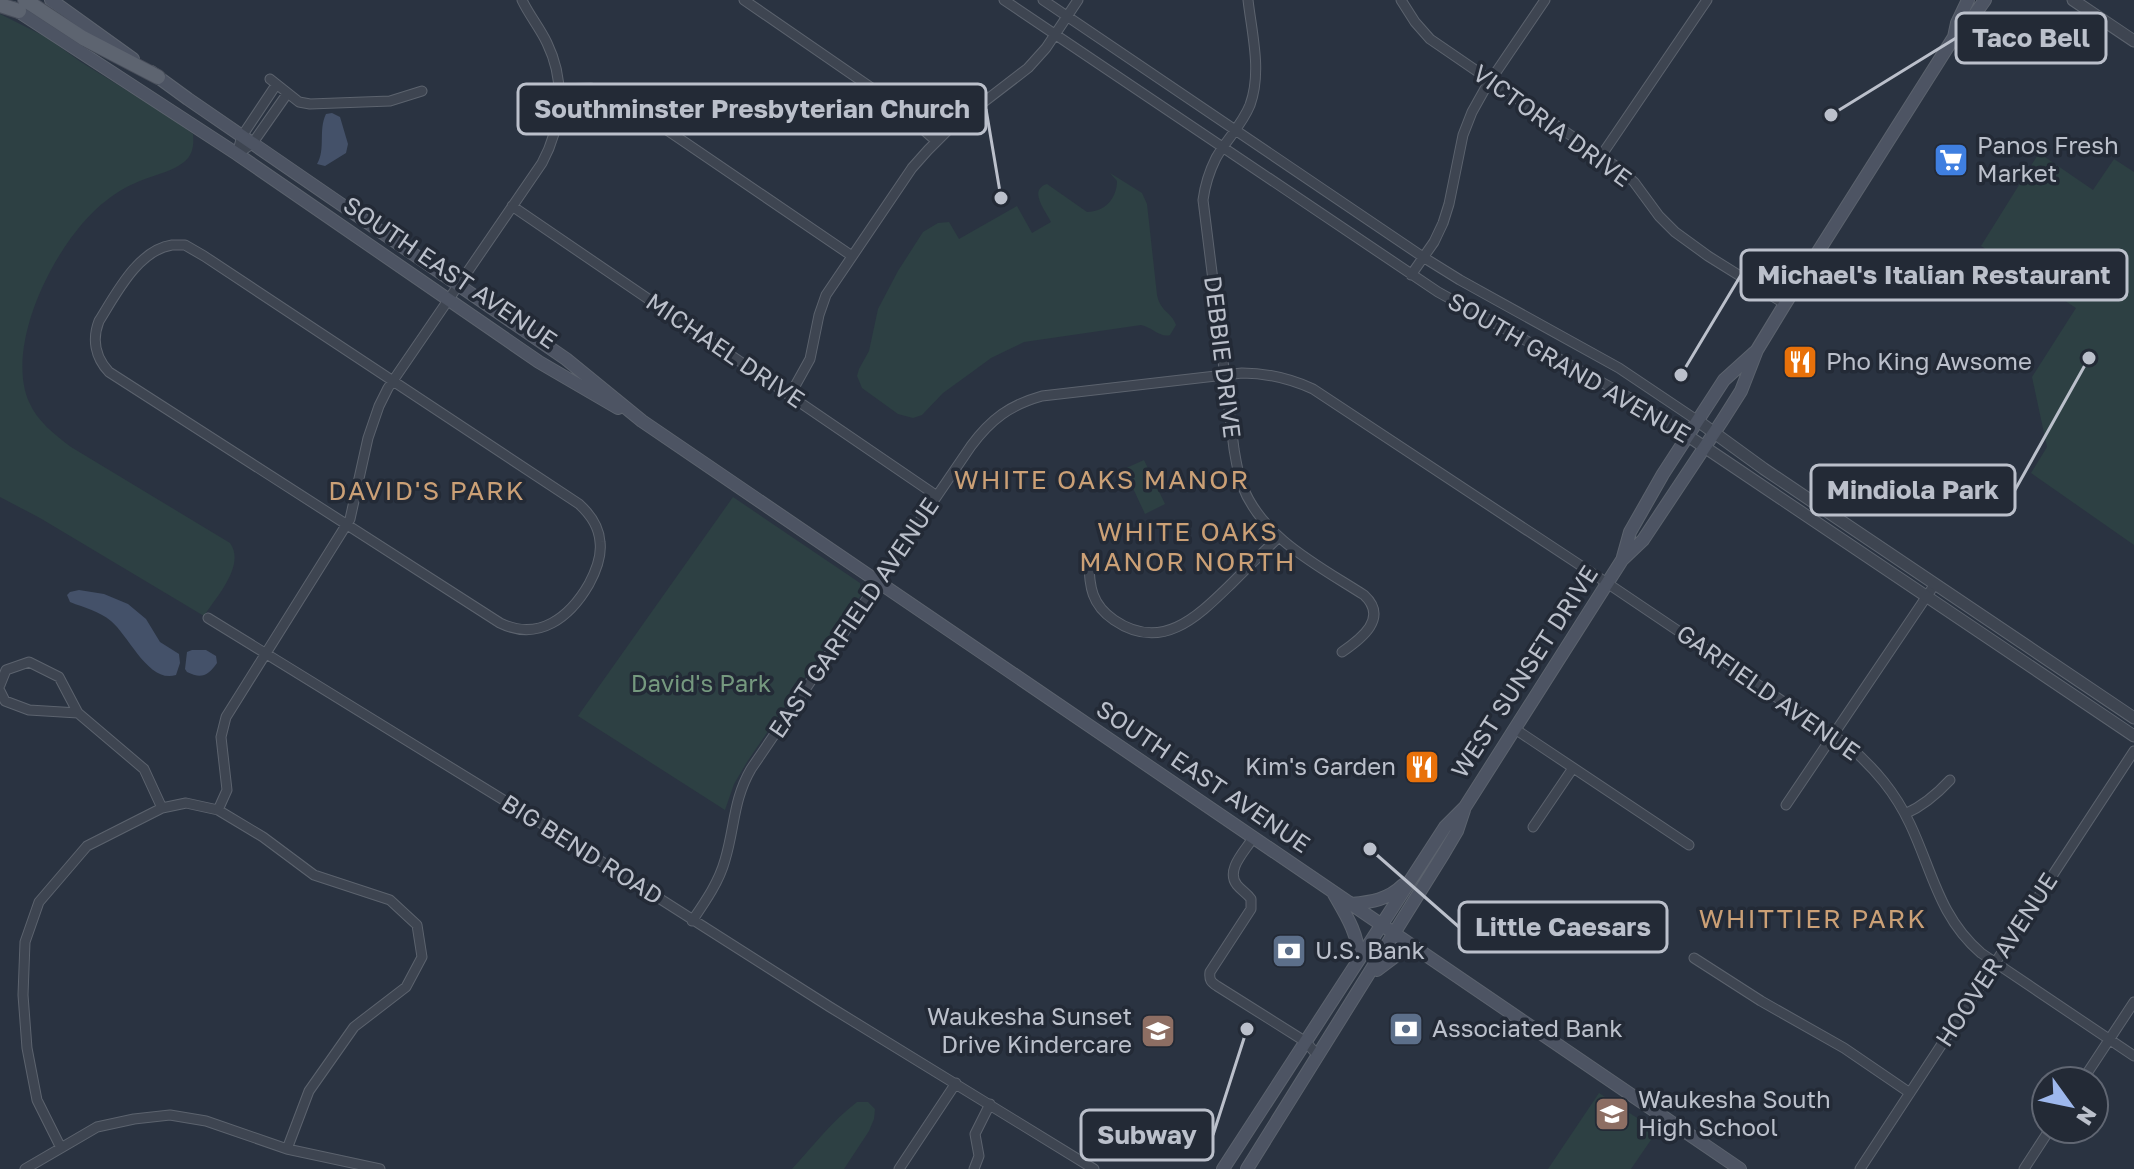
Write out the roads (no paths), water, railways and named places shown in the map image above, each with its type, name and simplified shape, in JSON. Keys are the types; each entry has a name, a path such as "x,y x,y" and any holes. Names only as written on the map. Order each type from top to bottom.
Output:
{"main road":[{"name":"SOUTH EAST AVENUE","path":"51,0 247,140 566,359 642,421 1740,1169"},
{"name":"WEST SUNSET DRIVE","path":"1954,37 1968,0"},
{"name":"WEST SUNSET DRIVE","path":"1223,1169 1445,827 1465,807 1622,560 1643,540 1714,434 1741,391 1757,350 1785,304 1954,37 1965,28 1985,0"},
{"path":"1,3 22,6 158,77"},
{"name":"SOUTH EAST AVENUE","path":"22,6 539,362 642,421"},
{"name":"WEST SUNSET DRIVE","path":"1622,560 1630,532 1663,474 1724,380 1757,350"},
{"name":"WEST SUNSET DRIVE","path":"1247,1169 1457,831 1465,807"},
{"path":"1351,904 1374,902 1387,897 1398,890 1421,865"},
{"path":"1332,892 1357,940 1359,960"},
{"path":"1366,980 1386,962 1413,948"}],"street":[{"path":"218,810 227,790 221,737 226,717 347,525 364,453 383,397 542,163 551,144 559,117 558,75 551,52 522,0"},
{"path":"744,0 892,102 936,141"},
{"name":"SOUTH GRAND AVENUE","path":"1004,0 1411,275 1632,399 2134,736"},
{"name":"SOUTH GRAND AVENUE","path":"1043,0 1423,257 1619,368 2134,718"},
{"path":"790,395 810,359 826,295 912,168 962,118 1019,77 1046,48 1078,0"},
{"name":"DEBBIE DRIVE","path":"1248,0 1257,72 1251,103 1207,177 1203,200 1234,449 1242,484 1267,525 1287,544 1364,595 1372,604 1374,616 1371,626 1357,642 1342,652"},
{"name":"VICTORIA DRIVE","path":"1401,0 1430,39 1601,156 1634,182 1675,232 1785,304"},
{"path":"1411,275 1443,223 1463,135 1472,112 1489,81 1545,0"},
{"path":"1601,156 1707,0"},
{"path":"2073,0 2134,41"},
{"path":"247,140 273,82 299,102 310,104 390,101 422,91"},
{"path":"559,89 591,88 617,96 852,256"},
{"path":"237,154 287,94"},
{"name":"MICHAEL DRIVE","path":"512,206 937,496"},
{"path":"185,245 393,380 579,504 589,514 599,533 601,554 580,598 562,617 545,626 519,630 484,613 347,525 109,372 102,364 97,353 95,331 105,312 146,256 163,246 185,245"},
{"name":"EAST GARFIELD AVENUE","path":"692,921 718,880 725,862 741,786 971,446 997,417 1022,402 1071,392 1225,375 1283,377 1313,389 1607,583"},
{"path":"1756,481 1764,469"},
{"path":"1816,522 1825,509"},
{"path":"1089,561 1091,592 1106,614 1129,628 1163,631 1177,628 1199,614 1279,537"},
{"name":"GARFIELD AVENUE","path":"1607,583 1849,746 1895,795 1945,908 1955,926 1972,945 2134,1056"},
{"path":"1786,805 1935,584"},
{"name":"BIG BEND ROAD","path":"208,618 544,825 832,1009 1094,1169"},
{"path":"2034,669 2042,656"},
{"path":"78,713 29,710 5,701 0,688 6,670 29,662 59,677 78,713 144,769 162,808"},
{"path":"1515,729 1689,845"},
{"name":"HOOVER AVENUE","path":"1860,1169 2134,751"},
{"path":"1533,827 1573,768"},
{"path":"1905,814 1939,792 1950,780"},
{"path":"61,1148 37,1100 27,1048 23,995 25,942 39,902 87,846 162,808 186,803 218,810 263,837 314,875 390,900 417,925 422,957 406,987 354,1027 309,1091 287,1149"},
{"path":"1253,838 1235,865 1233,874 1235,882 1249,895 1251,909 1210,972 1210,979 1306,1042 1318,1056"},
{"path":"1694,958 1854,1055 1910,1093"},
{"path":"2092,1065 2134,1002"},
{"path":"899,1169 956,1083"},
{"path":"974,1169 979,1156 975,1134 990,1104"},
{"path":"25,1169 97,1127 170,1115 206,1121 287,1149 380,1169"},
{"path":"2024,1169 2040,1145"}],"water":[{"path":"326,114 340,117 348,144 346,153 325,166 317,164 321,152 322,126"},
{"path":"79,590 104,594 128,604 146,619 160,642 179,654 176,675 166,676 148,666 111,621 70,602 67,595"},
{"path":"206,650 216,656 217,663 204,675 187,672 187,652"}],"place":[{"name":"Taco Bell","path":"1831,115"},
{"name":"Panos Fresh Market","path":"1951,160"},
{"name":"Southminster Presbyterian Church","path":"1001,198"},
{"name":"Mindiola Park","path":"2089,358"},
{"name":"Pho King Awsome","path":"1800,362"},
{"name":"Michael's Italian Restaurant","path":"1681,375"},
{"name":"Kim's Garden","path":"1422,767"},
{"name":"Little Caesars","path":"1370,849"},
{"name":"U.S. Bank","path":"1289,951"},
{"name":"Subway","path":"1247,1029"},
{"name":"Associated Bank","path":"1406,1029"},
{"name":"Waukesha Sunset Drive Kindercare","path":"1158,1031"},
{"name":"Waukesha South High School","path":"1612,1114"}],"district":[{"name":"WHITE OAKS MANOR","path":"1102,480"},
{"name":"DAVID'S PARK","path":"427,491"},
{"name":"WHITE OAKS MANOR NORTH","path":"1188,547"},
{"name":"WHITTIER PARK","path":"1813,919"}],"park label":[{"name":"David's Park","path":"701,684"}]}
